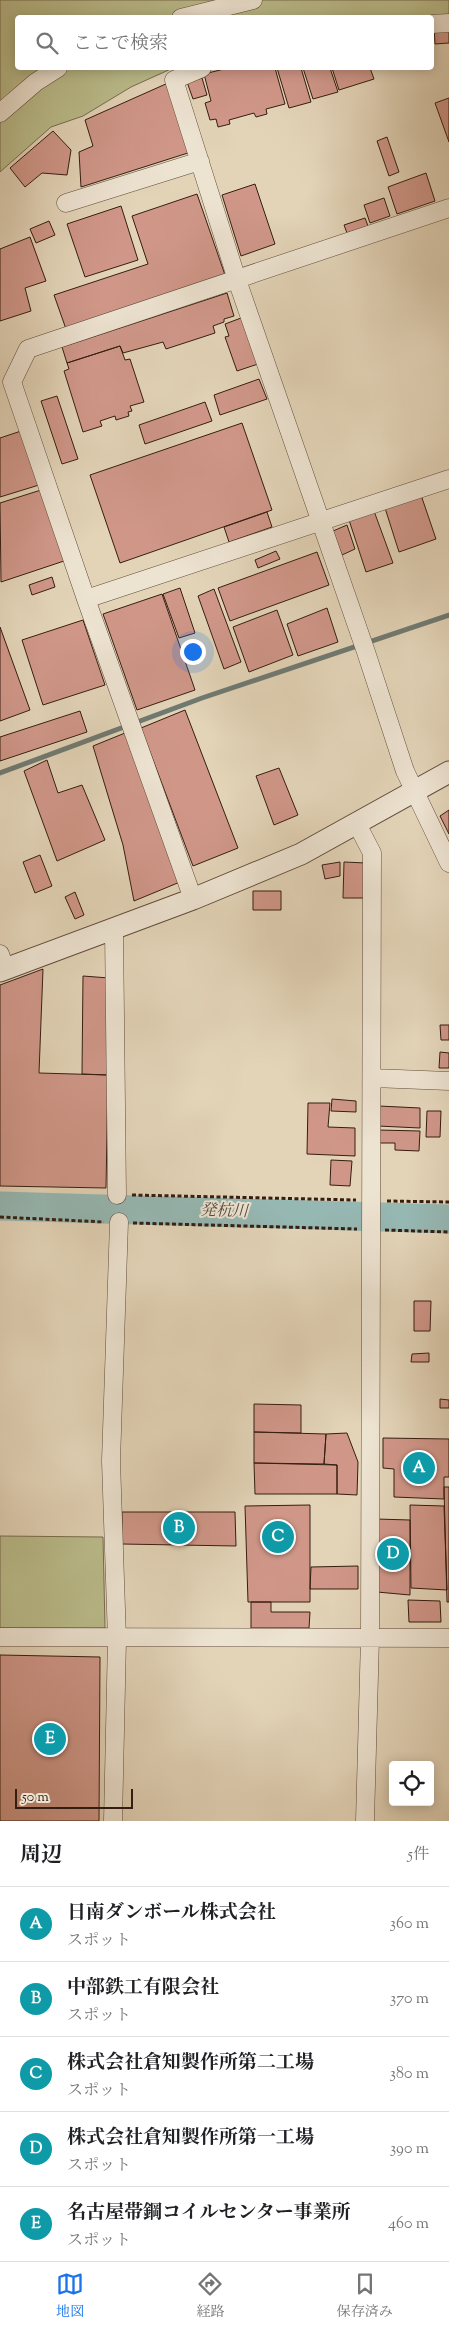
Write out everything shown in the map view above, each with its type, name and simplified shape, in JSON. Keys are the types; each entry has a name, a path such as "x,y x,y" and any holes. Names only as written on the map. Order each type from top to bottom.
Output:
{"street":[{"path":"193,15 253,0"},
{"path":"434,24 449,23"},
{"path":"0,113 36,82 55,70"},
{"path":"197,70 174,80 237,280 364,645 405,771 449,863"},
{"path":"66,203 200,161"},
{"path":"193,899 86,600 12,382 28,349 449,208"},
{"path":"86,600 449,479"},
{"path":"2,965 114,929 193,899 301,854 449,772"},
{"path":"357,824 372,853 370,1638 365,1821"},
{"path":"114,929 117,1195"},
{"path":"372,1078 449,1081"},
{"path":"113,1821 116,1639 112,1461 119,1222"},
{"path":"0,1638 449,1638"}],"path":[{"path":"117,1195 449,1202"},
{"path":"0,1217 449,1232"}],"green space":[{"path":"0,0 449,0 449,17 434,17 434,15 15,15 15,70 169,70 131,87 83,116 51,127 0,172"},
{"path":"0,1536 103,1537 105,1628 0,1628"}],"building":[{"path":"449,26 449,43 435,44 434,27"},
{"path":"220,70 276,70 285,104 266,109 267,114 256,117 254,113 229,120 230,124 218,127 216,119 210,120 205,103 211,101 204,74"},
{"path":"278,70 302,70 311,102 289,108"},
{"path":"304,70 331,70 338,92 313,99"},
{"path":"333,70 371,70 374,79 339,90"},
{"path":"202,78 207,95 193,99 187,82"},
{"path":"168,83 191,152 81,187 79,152 93,146 85,120"},
{"path":"449,98 449,142 435,103"},
{"path":"53,131 71,150 67,175 42,173 25,187 10,168"},
{"path":"387,137 399,172 389,176 377,141"},
{"path":"426,173 435,201 397,214 388,187"},
{"path":"255,184 275,244 241,256 222,195"},
{"path":"197,194 225,275 66,329 54,295 148,264 132,216"},
{"path":"384,198 390,216 370,223 364,205"},
{"path":"121,206 138,260 85,277 67,224"},
{"path":"365,218 368,226 347,233 344,225"},
{"path":"49,221 55,235 36,243 30,229"},
{"path":"30,237 46,281 25,288 31,311 0,321 0,249"},
{"path":"227,293 234,316 224,319 224,322 213,326 215,333 166,349 163,342 123,353 120,346 67,363 62,347"},
{"path":"241,318 258,364 237,371 225,337 229,336 225,324"},
{"path":"120,346 125,360 130,359 144,402 130,406 132,411 128,412 129,416 116,420 115,416 100,421 102,426 83,432 64,371 69,369 67,363"},
{"path":"259,379 267,399 220,415 214,395"},
{"path":"57,396 78,459 62,464 41,401"},
{"path":"205,402 212,421 145,444 139,425"},
{"path":"242,423 272,510 120,563 90,475"},
{"path":"21,431 39,485 0,497 0,438"},
{"path":"41,490 64,561 1,582 0,503"},
{"path":"421,495 436,539 399,552 385,508"},
{"path":"374,511 393,563 366,572 349,520"},
{"path":"267,512 272,527 229,542 224,527"},
{"path":"347,525 355,549 342,555 333,531"},
{"path":"276,551 280,559 258,568 255,560"},
{"path":"317,552 329,585 230,621 218,588"},
{"path":"52,577 55,587 32,595 29,585"},
{"path":"180,588 195,633 179,638 163,594"},
{"path":"214,589 241,662 224,669 198,596"},
{"path":"162,594 195,690 137,710 103,614"},
{"path":"327,608 338,642 298,656 287,624"},
{"path":"277,610 293,655 249,672 233,627"},
{"path":"83,620 105,685 43,705 22,640"},
{"path":"0,627 30,710 0,721"},
{"path":"185,710 238,848 193,866 141,728"},
{"path":"80,711 87,732 0,761 0,737"},
{"path":"125,733 180,882 134,901 123,845 93,746"},
{"path":"47,760 58,793 82,785 105,840 57,861 24,771"},
{"path":"279,768 298,815 274,825 256,776"},
{"path":"449,810 449,834 440,816"},
{"path":"40,855 52,886 35,893 23,862"},
{"path":"340,862 340,876 325,879 322,865"},
{"path":"344,862 366,863 365,898 343,898"},
{"path":"253,891 281,891 281,910 253,910"},
{"path":"75,892 84,915 75,919 65,897"},
{"path":"43,969 39,1073 108,1075 106,1188 0,1186 0,985"},
{"path":"83,976 109,978 108,1075 82,1074"},
{"path":"440,1025 449,1025 449,1040 441,1040"},
{"path":"440,1052 449,1053 449,1068 439,1068"},
{"path":"332,1099 356,1101 356,1112 331,1111"},
{"path":"308,1103 330,1103 328,1127 355,1128 355,1156 307,1154"},
{"path":"379,1106 420,1108 420,1128 378,1126"},
{"path":"427,1111 441,1111 440,1137 426,1137"},
{"path":"378,1130 420,1131 419,1151 395,1150 395,1143 377,1143"},
{"path":"331,1160 352,1161 350,1186 330,1185"},
{"path":"414,1301 431,1301 430,1331 414,1331"},
{"path":"429,1353 429,1362 411,1362 412,1354"},
{"path":"440,1399 449,1400 449,1408 440,1408"},
{"path":"254,1404 301,1405 301,1433 254,1432"},
{"path":"254,1432 326,1434 324,1464 254,1463"},
{"path":"347,1433 358,1462 357,1495 337,1494 337,1465 324,1464 326,1434"},
{"path":"383,1438 449,1439 449,1477 444,1477 444,1499 394,1497 394,1469 383,1468"},
{"path":"254,1463 337,1465 337,1494 255,1494"},
{"path":"444,1487 449,1487 449,1602 447,1602"},
{"path":"310,1505 310,1602 248,1602 245,1506"},
{"path":"410,1505 444,1506 447,1590 411,1588"},
{"path":"122,1512 235,1512 236,1546 122,1544"},
{"path":"376,1519 410,1520 410,1595 377,1592"},
{"path":"358,1566 358,1589 310,1589 311,1567"},
{"path":"408,1600 440,1601 441,1622 409,1622"},
{"path":"251,1602 271,1602 271,1612 310,1612 309,1628 251,1628"},
{"path":"0,1655 100,1657 99,1821 0,1821"}],"waterway":[{"path":"0,773 202,698 449,615"},
{"name":"発杭川","path":"0,1206 449,1219"}],"place":[{"name":"日南ダンボール株式会社","path":"419,1468"},
{"name":"中部鉄工有限会社","path":"179,1528"},
{"name":"株式会社倉知製作所第二工場","path":"278,1537"},
{"name":"株式会社倉知製作所第一工場","path":"393,1554"},
{"name":"名古屋帯鋼コイルセンター事業所","path":"50,1739"}]}
